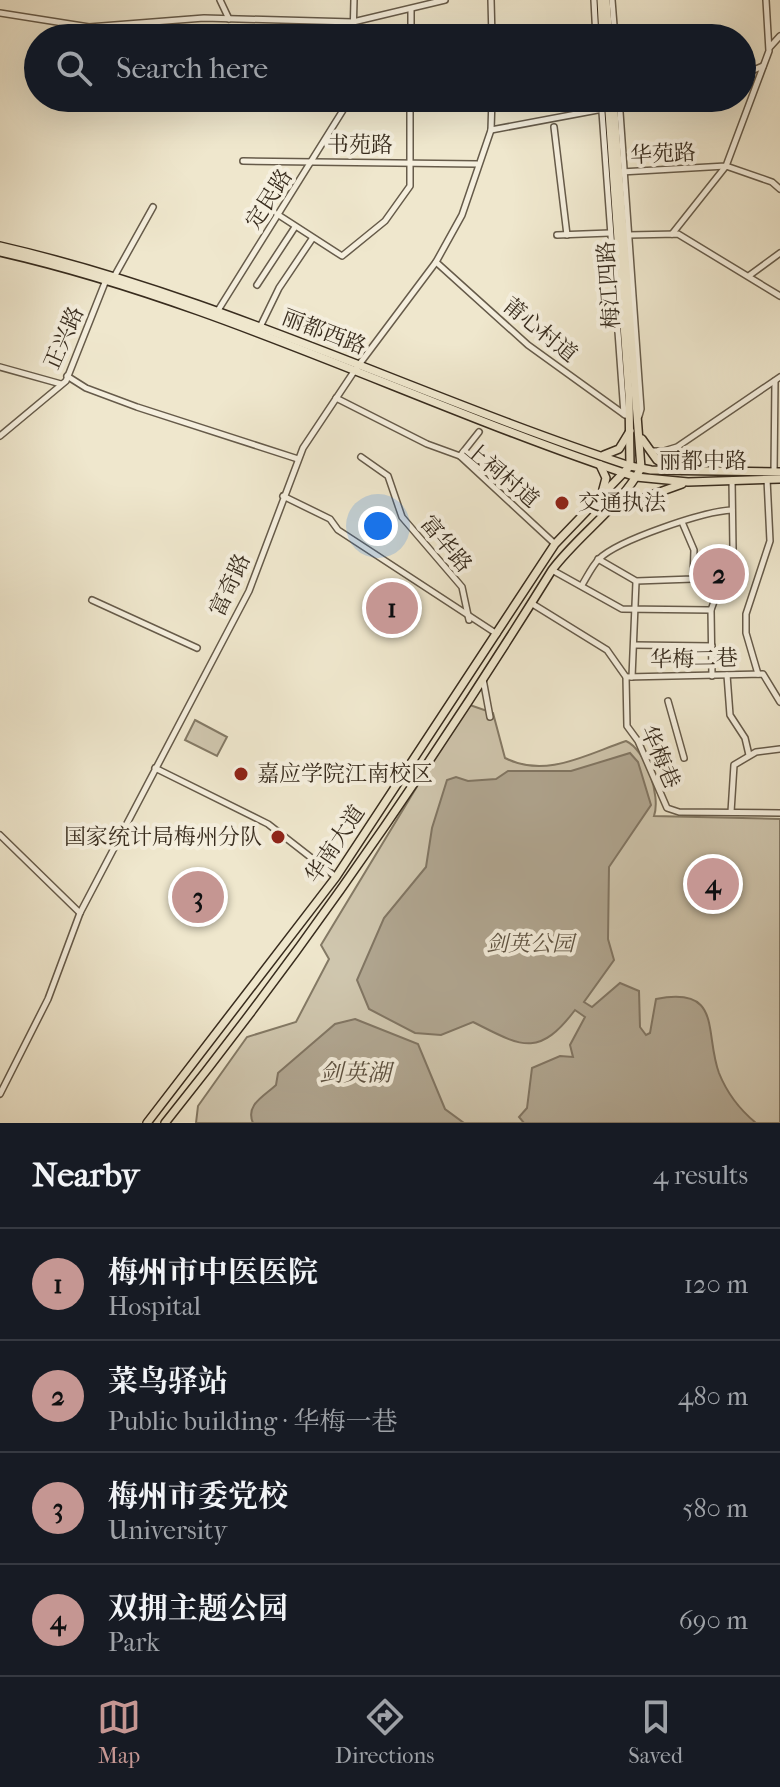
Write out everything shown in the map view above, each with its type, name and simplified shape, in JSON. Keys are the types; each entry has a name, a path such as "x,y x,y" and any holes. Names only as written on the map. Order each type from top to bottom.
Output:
{"main road":[{"path":"604,0 605,24"},
{"name":"梅江四路","path":"615,112 630,417 640,436 641,468"},
{"name":"梅江四路","path":"615,112 630,417 628,470"},
{"name":"丽都西路","path":"0,249 110,278 260,327 357,368"},
{"name":"丽都西路","path":"216,313 628,470"},
{"path":"597,500 606,478 599,460 614,453 630,431"},
{"path":"640,436 663,465 682,471"},
{"name":"华南大道","path":"170,1121 345,887 552,570 641,468"},
{"name":"丽都中路","path":"628,470 778,474"},
{"name":"丽都中路","path":"628,470 636,477 688,482 767,479 778,474"},
{"name":"华南大道","path":"147,1123 336,877 555,544 628,470"},
{"path":"602,513 688,482"},
{"path":"480,661 490,667"}],"street":[{"path":"220,0 229,19"},
{"path":"353,22 354,0"},
{"path":"142,24 229,19 353,22 445,0"},
{"path":"491,0 492,24"},
{"path":"594,0 595,24"},
{"path":"612,0 614,24"},
{"name":"华苑路","path":"756,85 769,48 766,0"},
{"path":"411,9 411,24"},
{"path":"0,15 67,24"},
{"path":"769,48 780,36"},
{"path":"756,69 763,66"},
{"name":"定民路","path":"216,313 313,161 340,112"},
{"path":"277,214 342,256 397,207 410,186 410,112"},
{"name":"富奇路","path":"0,1094 48,999 80,913 249,591 298,459 357,368 436,262 462,215 491,130 492,112"},
{"path":"491,130 565,112"},
{"path":"602,112 630,417"},
{"name":"华苑路","path":"619,172 726,166 746,112"},
{"path":"554,127 567,235"},
{"name":"书苑路","path":"243,161 477,164"},
{"path":"672,234 726,166 772,182 780,189"},
{"name":"正兴路","path":"0,436 62,384 110,278 153,207"},
{"path":"257,285 295,227"},
{"path":"557,235 672,234 750,275 780,296"},
{"path":"260,327 279,288 312,239"},
{"path":"750,275 780,253"},
{"name":"莆心村道","path":"436,262 528,345 630,417"},
{"path":"0,367 62,384"},
{"path":"67,376 86,388 137,407 298,459"},
{"path":"651,451 677,447 777,378"},
{"path":"777,378 778,474"},
{"name":"上祠村道","path":"336,398 427,444 460,456 555,544"},
{"path":"460,456 479,432"},
{"path":"677,447 676,462 682,471"},
{"name":"富华路","path":"361,457 388,476 402,517 462,587 469,620"},
{"path":"712,676 711,610 733,549 731,479"},
{"path":"767,479 770,541 746,614 746,633 761,674 780,702"},
{"path":"283,496 330,519 338,530 498,635"},
{"path":"582,585 598,559 711,510 732,510"},
{"path":"598,559 636,581 693,579 694,550 682,522"},
{"path":"552,570 622,609 711,610"},
{"path":"629,677 634,645 636,581"},
{"path":"92,600 197,648"},
{"path":"531,603 607,650 629,677"},
{"path":"634,645 712,646"},
{"name":"华梅二巷","path":"629,677 761,674"},
{"path":"727,675 730,715 745,738 749,755"},
{"name":"华梅巷","path":"629,677 627,726 638,741 667,808 679,812 780,813"},
{"path":"483,678 490,717"},
{"path":"668,701 684,758"},
{"path":"731,812 734,765 749,755 780,749"},
{"path":"155,768 268,824 336,877"},
{"path":"0,835 80,913"}],"green space":[{"name":"剑英公园","path":"467,704 493,713 505,758 520,764 536,766 566,762 626,741 640,754 650,774 656,807 654,816 780,819 780,1123 196,1123 198,1106 247,1037 296,1022 329,959 321,945"},
{"path":"195,720 227,737 217,756 185,740"}],"water":[{"name":"剑英湖","path":"630,753 638,762 651,805 609,867 608,939 614,960 584,1002 592,1007 620,983 639,991 640,1027 646,1035 650,1033 656,999 692,999 707,1016 722,1080 734,1100 756,1123 524,1123 519,1117 527,1108 532,1068 560,1056 573,1057 570,1045 585,1017 575,1010 562,1026 539,1042 517,1042 473,1022 441,1035 415,1033 369,1009 357,980 384,918 426,867 432,828 447,780 456,777 468,781 496,779 508,771 571,771"},
{"name":"剑英湖","path":"355,1019 418,1044 445,1109 464,1123 253,1123 254,1106 276,1085 278,1073 335,1024"}],"place":[{"name":"交通执法","path":"562,503"},
{"name":"菜鸟驿站","path":"719,574"},
{"name":"梅州市中医医院","path":"392,608"},
{"name":"嘉应学院江南校区","path":"241,774"},
{"name":"国家统计局梅州分队","path":"278,837"},
{"name":"双拥主题公园","path":"713,884"},
{"name":"梅州市委党校","path":"198,897"}]}
